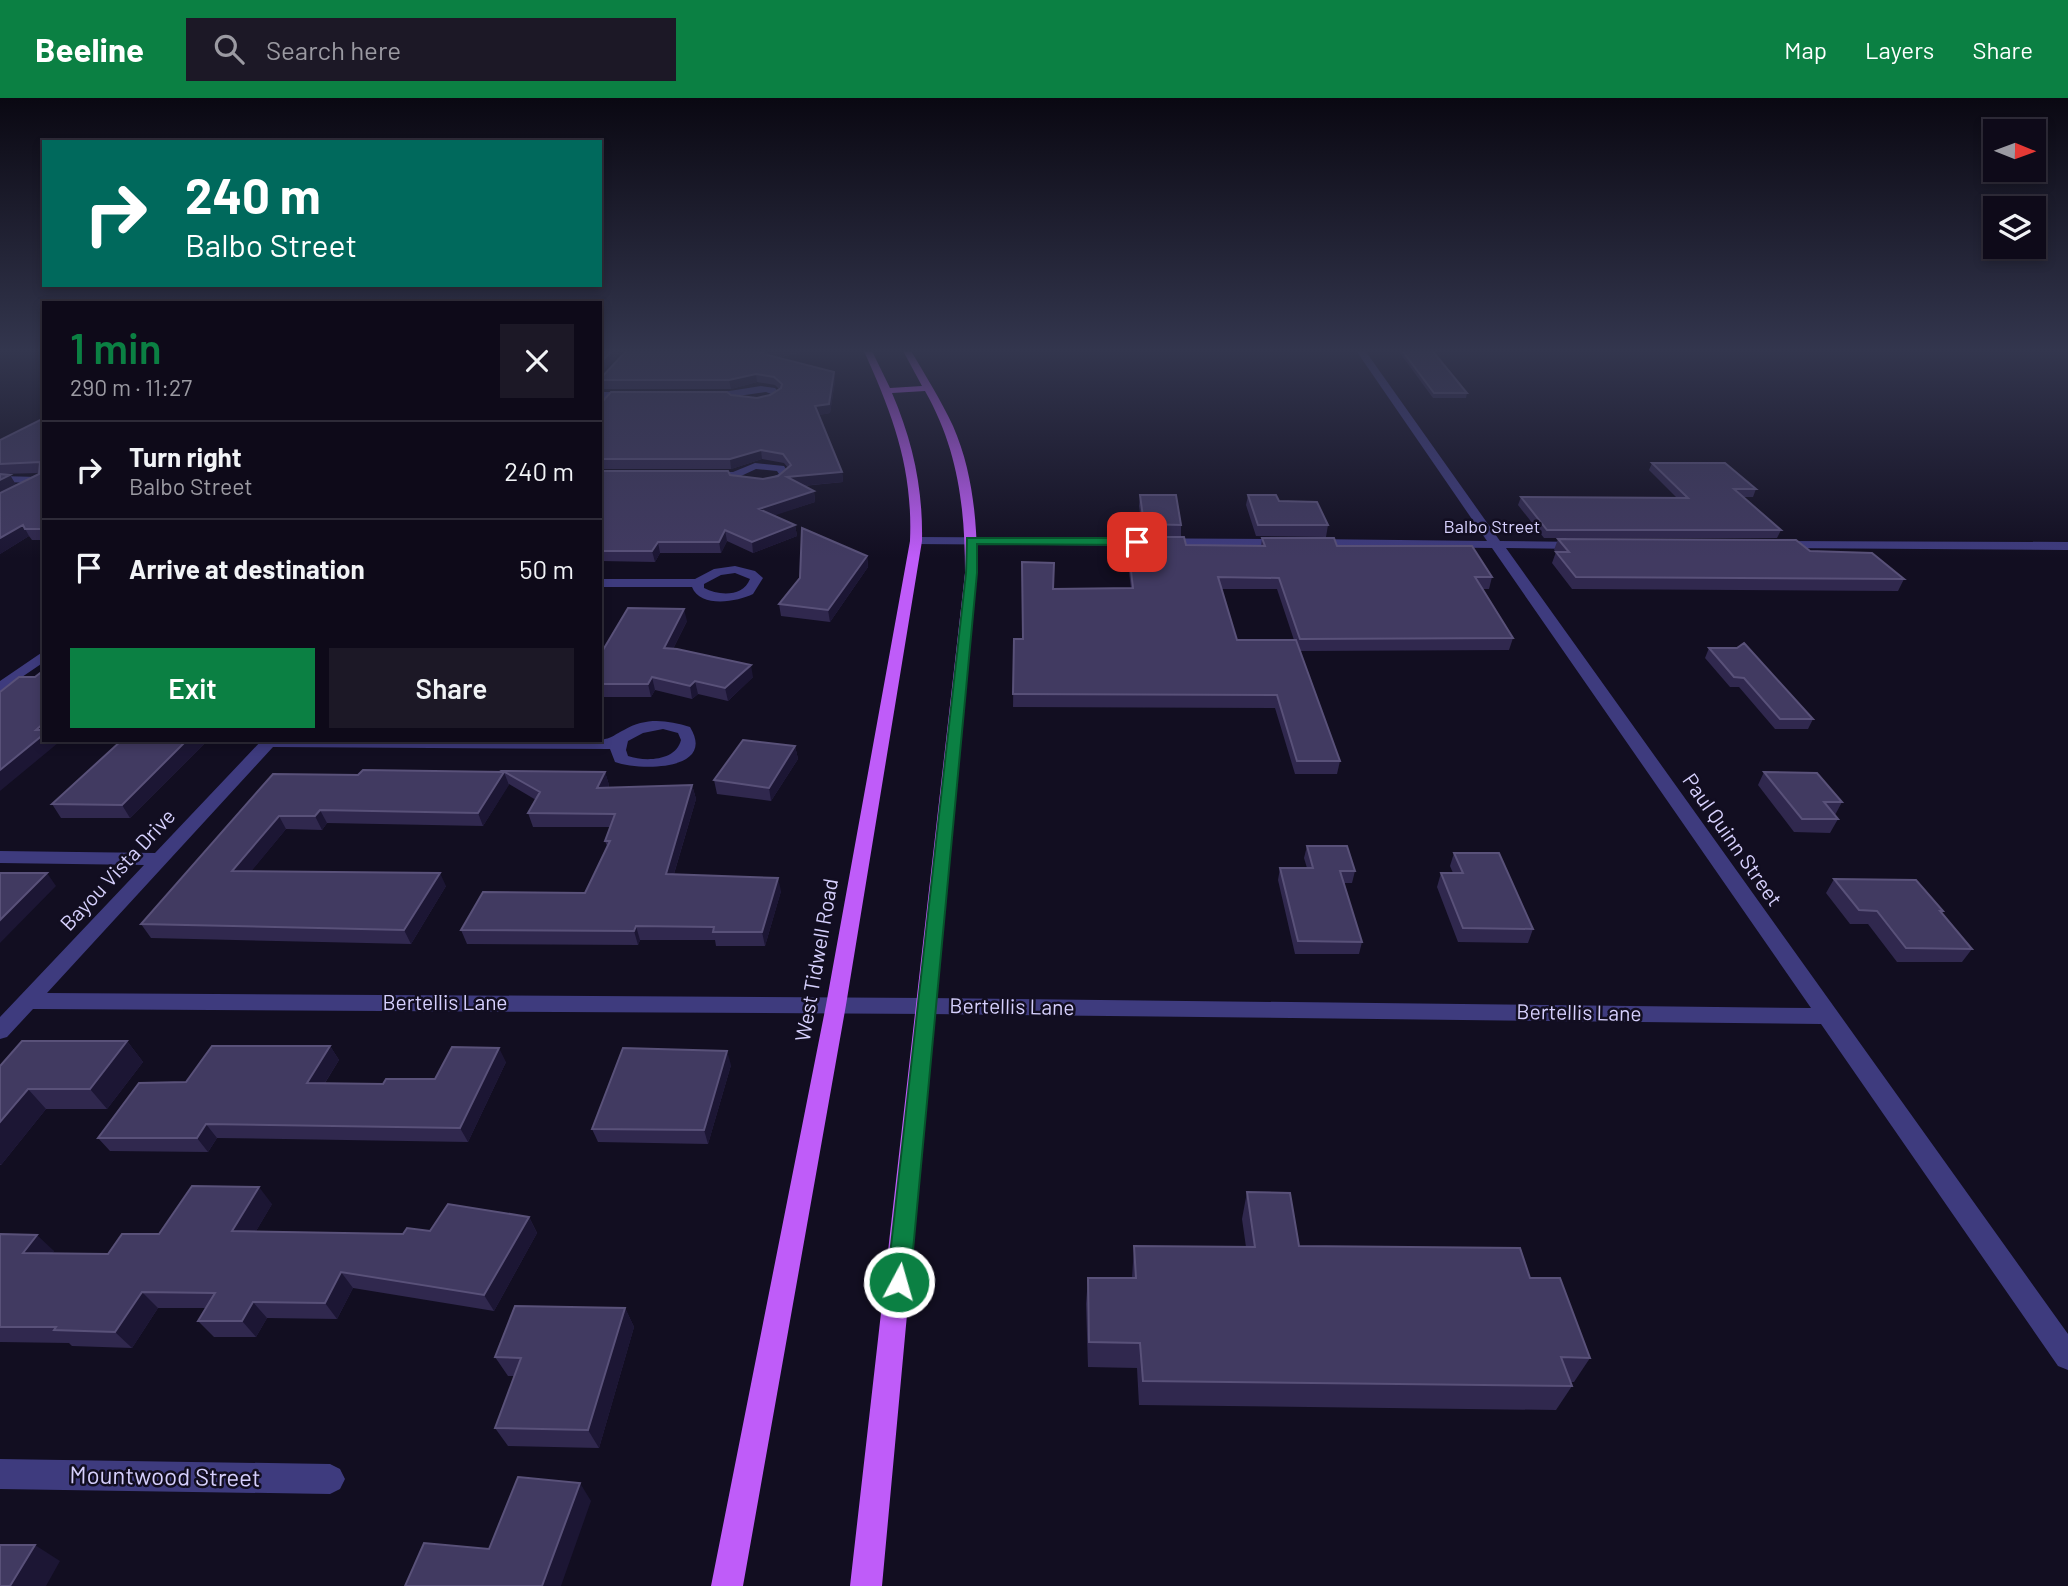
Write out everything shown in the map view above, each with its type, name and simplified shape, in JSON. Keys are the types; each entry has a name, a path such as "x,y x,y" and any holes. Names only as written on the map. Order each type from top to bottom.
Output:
{"main road":[{"name":"West Tidwell Road","path":"727,1586 836,1005 916,541 919,508 912,463 899,418"},
{"path":"866,1586 971,573 968,493 951,432 943,418"}],"street":[{"name":"Paul Quinn Street","path":"1408,418 2068,1357"},
{"path":"694,475 734,475"},
{"path":"0,479 41,478"},
{"path":"19,491 41,478"},
{"name":"Balbo Street","path":"916,541 1591,545"},
{"path":"1768,545 2068,546"},
{"path":"602,583 698,583"},
{"path":"0,688 42,656"},
{"name":"Bayou Vista Drive","path":"0,1031 269,742"},
{"path":"386,742 618,744"},
{"path":"0,857 160,859"},
{"name":"Bertellis Lane","path":"27,1002 836,1005 1828,1016"},
{"name":"Mountwood Street","path":"0,1474 330,1479"}],"building":[{"path":"602,418 820,418 842,472 787,477 814,491 759,509 795,525 752,542 725,530 719,542 658,542 652,551 602,551 602,471 728,471 730,475 763,479 778,476 791,465 783,454 761,450 730,459 602,459"},
{"path":"42,419 42,529 25,529 23,525 0,538 0,493 39,474 40,462 0,464 0,440"},
{"path":"1652,463 1725,463 1756,489 1734,489 1781,530 1547,530 1521,497 1688,498"},
{"path":"1140,495 1176,495 1181,525 1144,524"},
{"path":"1248,495 1276,495 1279,501 1317,502 1328,525 1258,525"},
{"path":"802,528 867,556 828,610 779,604 800,578"},
{"path":"1145,537 1184,537 1186,545 1265,546 1262,538 1334,538 1337,546 1472,546 1492,577 1475,577 1513,638 1300,639 1279,578 1218,577 1237,640 1296,640 1340,761 1297,761 1277,695 1013,694 1014,639 1023,639 1022,562 1054,563 1053,589 1133,588 1129,554 1148,554"},
{"path":"1558,539 1796,540 1810,551 1872,553 1904,579 1576,577 1556,552 1569,552"},
{"path":"628,608 684,609 664,648 751,665 725,688 695,681 690,686 652,677 648,684 602,684 602,652"},
{"path":"1744,643 1813,719 1780,719 1744,678 1734,677 1709,648 1737,648"},
{"path":"42,672 42,725 36,730 42,730 42,736 0,770 0,692 19,677 35,677"},
{"path":"743,740 795,746 769,788 714,780"},
{"path":"120,742 185,742 122,805 52,804"},
{"path":"363,770 504,772 478,813 320,810 315,816 279,816 232,871 440,873 404,930 141,924 273,774 358,775"},
{"path":"503,771 605,772 597,788 692,785 666,874 778,878 762,932 713,932 714,927 636,926 634,931 461,930 483,892 585,893 610,841 605,841 615,814 528,813 540,792"},
{"path":"1764,772 1817,773 1842,802 1824,802 1838,819 1802,819"},
{"path":"1307,846 1347,846 1355,871 1340,871 1362,942 1298,941 1280,868 1313,868"},
{"path":"1454,853 1499,853 1533,929 1463,928 1441,873 1463,873"},
{"path":"0,873 47,873 0,920"},
{"path":"1834,879 1916,880 1972,949 1906,948 1877,911 1859,910"},
{"path":"22,1041 127,1041 90,1089 28,1089 0,1122 0,1066"},
{"path":"212,1046 330,1046 307,1083 383,1084 386,1079 435,1079 452,1047 499,1048 460,1128 206,1124 197,1138 98,1138 139,1083 186,1082"},
{"path":"623,1048 727,1051 704,1130 592,1129"},
{"path":"192,1186 259,1187 232,1231 403,1234 407,1228 430,1231 448,1204 529,1217 484,1295 341,1272 325,1303 253,1302 242,1321 198,1321 215,1293 142,1292 115,1332 54,1330 56,1327 0,1327 0,1234 37,1235 23,1253 108,1254 122,1234 159,1234"},
{"path":"1247,1192 1290,1193 1299,1246 1520,1248 1530,1278 1560,1278 1590,1358 1561,1357 1572,1386 1143,1381 1140,1343 1089,1342 1088,1278 1136,1278 1134,1246 1255,1247"},
{"path":"515,1306 625,1308 588,1430 495,1428 521,1358 495,1357"},
{"path":"518,1477 580,1483 542,1586 405,1586 424,1543 489,1549"},
{"path":"0,1545 35,1545 10,1586 0,1586"}],"route":[{"path":"899,1282 971,573 971,540 1137,542"}]}
